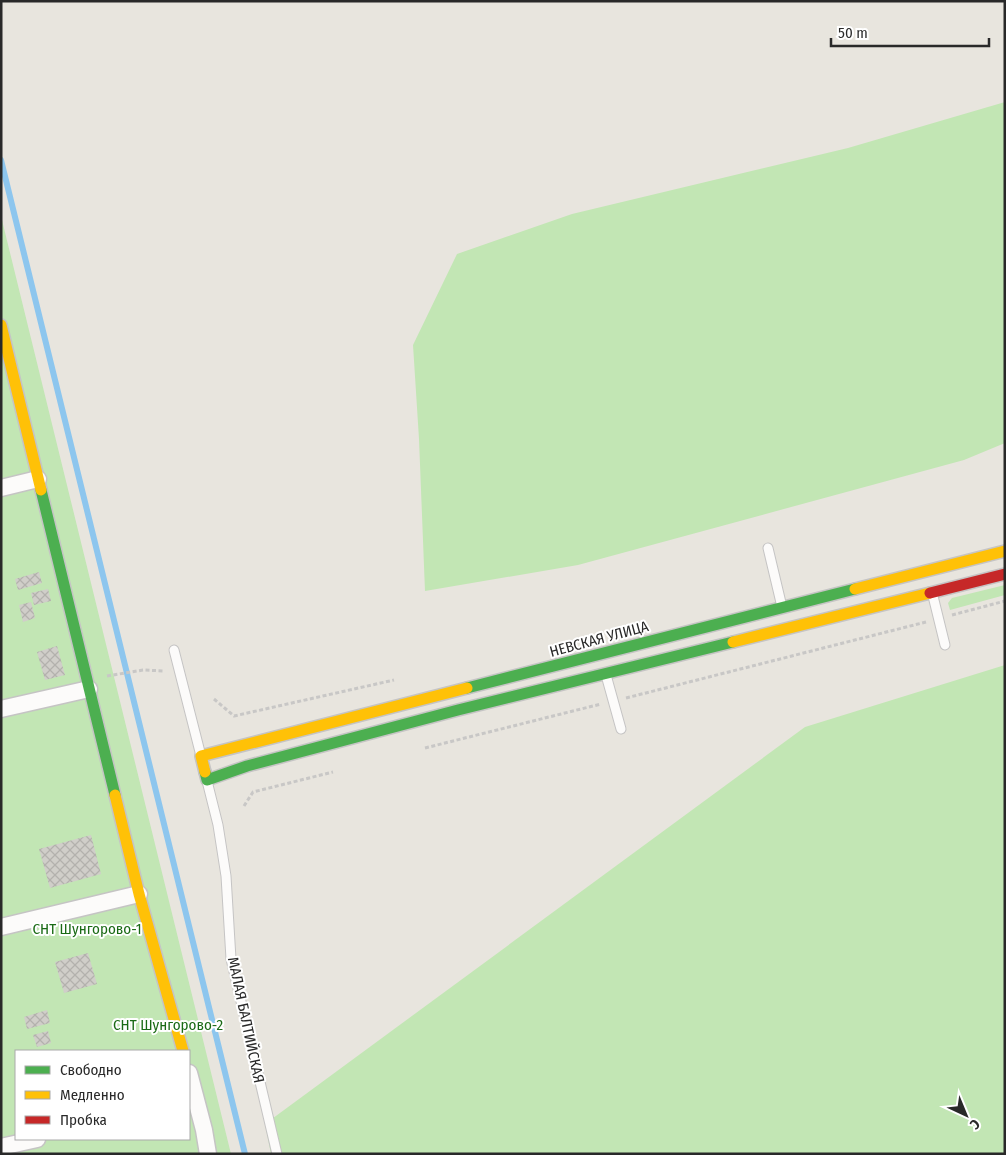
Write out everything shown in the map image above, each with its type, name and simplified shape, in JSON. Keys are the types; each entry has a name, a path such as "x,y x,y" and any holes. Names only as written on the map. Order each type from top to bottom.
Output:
{"street":[{"path":"1,325 140,894 183,1050"},
{"path":"1,488 38,479"},
{"name":"НЕВСКАЯ УЛИЦА","path":"202,756 1005,551"},
{"path":"202,756 207,780 256,764 458,710 1005,574"},
{"path":"1,709 90,689"},
{"path":"1,927 140,894"},
{"path":"190,1083 192,1102 204,1130 208,1154"},
{"path":"1,1147 32,1140"}],"lane":[{"path":"768,548 782,608"},
{"path":"932,592 945,645"},
{"path":"174,650 202,756"},
{"path":"606,674 620,729"},
{"name":"МАЛАЯ БАЛТИЙСКАЯ","path":"207,780 218,824 228,894 230,959 276,1154"}],"path":[{"path":"952,615 1005,601"},
{"path":"425,748 929,622"},
{"path":"113,676 142,670 166,671"},
{"path":"214,699 234,716 394,680"},
{"path":"244,806 253,792 333,772"}],"green space":[{"path":"1005,102 1005,443 964,460 578,565 425,591 413,345 457,254 572,214 848,148"},
{"name":"СНТ Шунгорово-1","path":"1,216 231,1154 1,1154"},
{"path":"1005,585 1005,595 950,610 948,603 952,598"},
{"path":"1005,665 1005,1154 271,1154 265,1124 805,727"}],"building":[{"path":"39,572 42,583 18,590 15,579"},
{"path":"48,589 51,601 34,605 31,593"},
{"path":"31,602 35,618 23,622 19,605"},
{"path":"57,646 65,675 45,680 37,652"},
{"path":"91,835 101,874 50,888 39,849"},
{"path":"88,953 97,984 64,993 55,962"},
{"path":"47,1010 50,1023 27,1029 24,1017"},
{"path":"48,1031 51,1043 37,1047 33,1035"}],"waterway":[{"path":"1,160 245,1154"}],"traffic: fast":[{"path":"41,490 115,795"},
{"path":"467,688 855,589"},
{"path":"205,772 207,780 247,766 458,710 733,642"}],"traffic: slow":[{"path":"1,325 41,490"},
{"path":"855,589 1005,551"},
{"path":"733,642 930,593"},
{"path":"205,772 201,756 467,688"},
{"path":"115,795 139,894 183,1050"}],"traffic: jam":[{"path":"930,593 1005,574"}],"park label":[{"name":"СНТ Шунгорово-2","path":"168,1025"}]}
